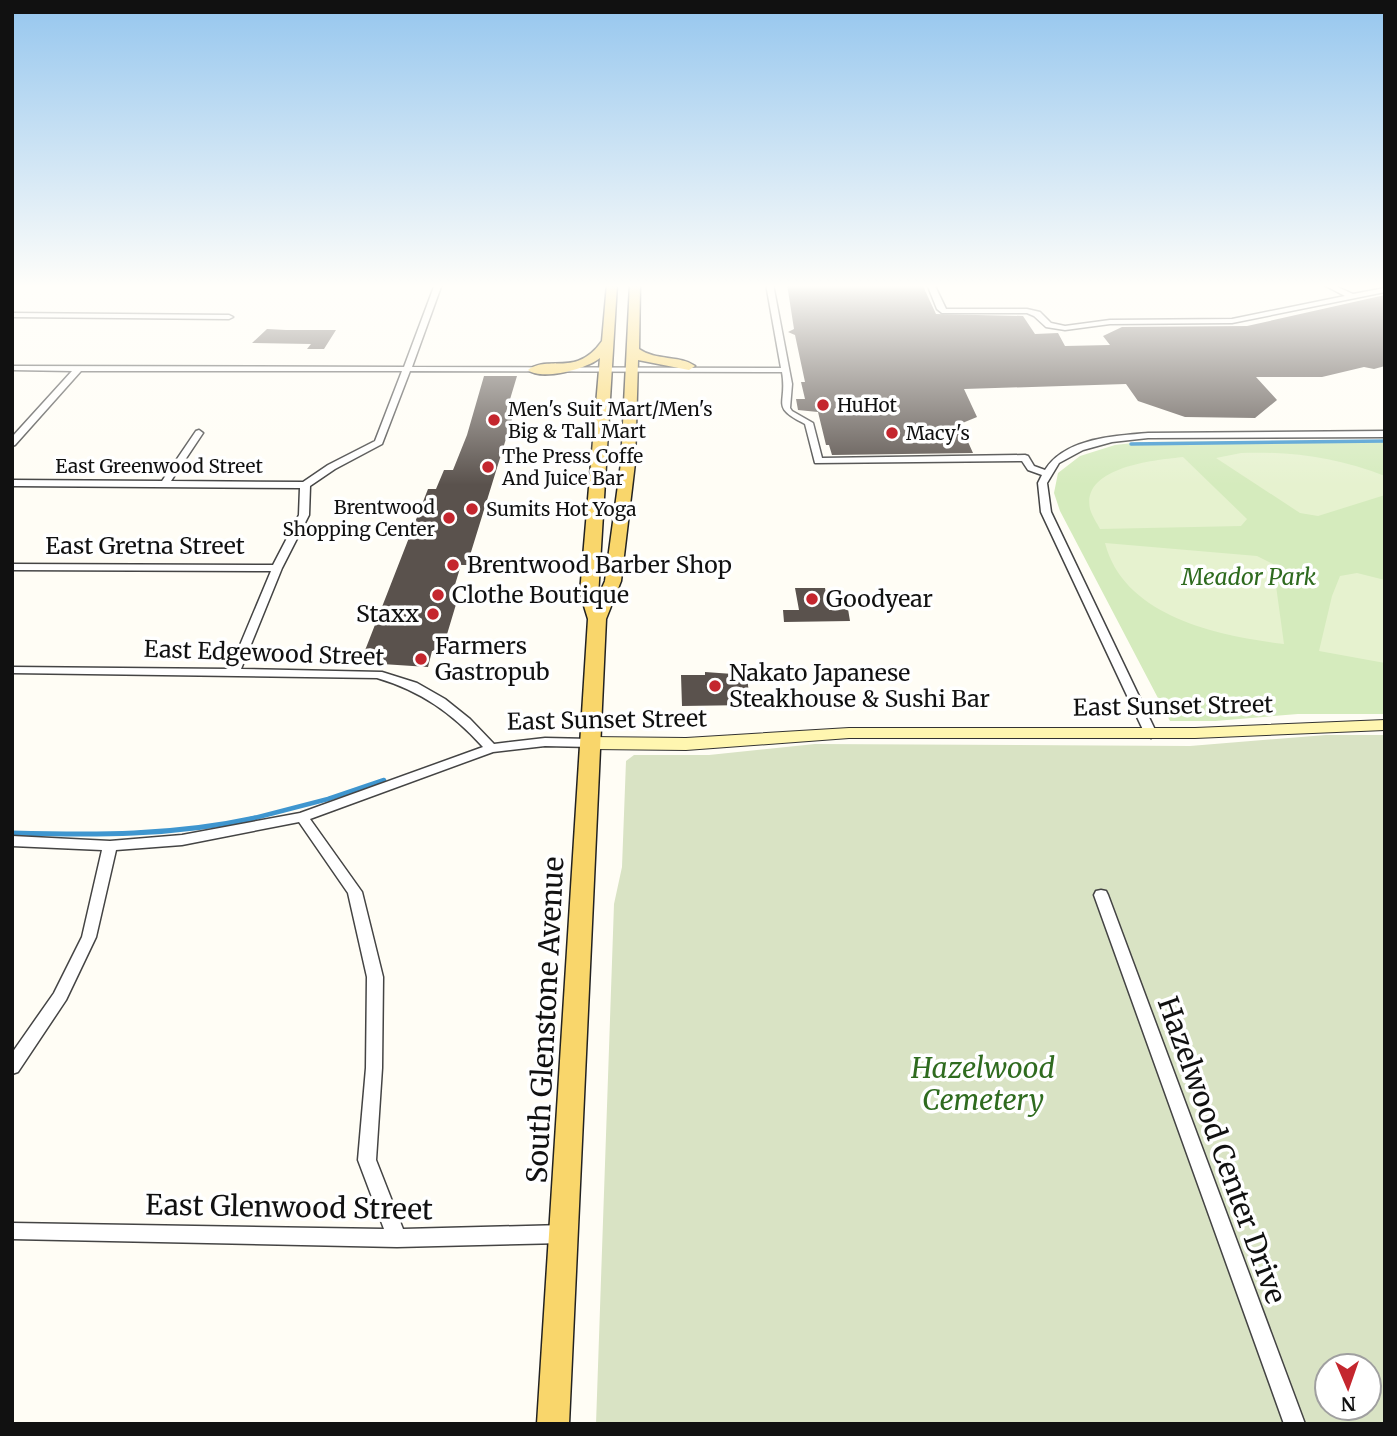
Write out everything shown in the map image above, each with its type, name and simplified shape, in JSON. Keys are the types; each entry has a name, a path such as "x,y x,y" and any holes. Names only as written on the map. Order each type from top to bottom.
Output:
{"main road":[{"path":"534,370 585,363 601,351"},
{"name":"South Glenstone Avenue","path":"597,619 588,593 606,351"},
{"name":"South Glenstone Avenue","path":"553,1424 597,619 613,581 628,463 632,351"},
{"path":"635,351 646,360 689,366"},
{"path":"534,370 583,376 597,383 603,390"},
{"path":"632,375 653,371"},
{"name":"East Sunset Street","path":"591,743 686,744 849,733 1152,734 1385,724"}],"street":[{"path":"235,670 277,568 304,515 305,485 320,471 358,455 379,442 413,351"},
{"path":"782,351 788,384 786,408 789,413 809,423 818,461 1025,458 1031,468 1044,473"},
{"path":"12,368 605,370 632,375 689,366 785,368"},
{"path":"12,443 79,368"},
{"path":"653,371 785,368"},
{"path":"165,483 199,433"},
{"path":"1152,734 1046,512 1040,489 1044,473 1058,459 1077,448 1128,437 1385,434"},
{"name":"East Greenwood Street","path":"12,483 305,485"},
{"name":"East Gretna Street","path":"12,567 277,568"},
{"name":"East Edgewood Street","path":"12,670 235,670 378,674 411,683 461,715 491,748"},
{"name":"East Sunset Street","path":"12,841 110,846 182,840 302,817 491,748 545,743 591,743"},
{"path":"302,817 355,892 375,977 374,1068 367,1160 397,1238"},
{"path":"12,1067 60,996 89,937 110,846"},
{"name":"Hazelwood Center Drive","path":"1101,895 1295,1424"},
{"name":"East Glenwood Street","path":"12,1231 397,1238 565,1234"}],"green space":[{"name":"Meador Park","path":"1385,440 1385,714 1298,714 1215,721 1170,721 1060,511 1054,493 1058,473 1080,456 1115,445 1141,442"},
{"path":"1241,453 1278,453 1350,465 1385,476 1385,495 1318,516 1300,513 1216,458"},
{"path":"1183,457 1247,519 1241,526 1100,529 1090,509 1090,495 1097,483 1123,468"},
{"path":"1105,543 1257,556 1273,564 1284,644 1204,628 1153,605 1132,589 1115,568"},
{"path":"1357,573 1385,580 1385,663 1319,651 1332,596 1340,576"},
{"name":"Hazelwood Cemetery","path":"1326,735 1385,735 1385,1424 596,1424 614,904 622,867 626,761 634,755 709,755 815,744 1190,746"}],"building":[{"path":"798,351 1385,351 1385,366 1374,369 1364,367 1322,377 1256,377 1277,400 1255,418 1185,417 1138,401 1126,384 964,389 977,417 960,424 973,453 832,455 829,445 826,445 818,412 798,410 796,399 805,399 801,382 805,382"},
{"name":"Brentwood Shopping Center","path":"484,376 517,376 505,416 513,416 467,565 461,565 450,601 457,601 442,651 432,651 428,667 382,664 384,659 373,659 376,653 364,653 428,489 436,489 444,470 453,470 467,435"},
{"name":"Goodyear","path":"795,588 825,588 829,610 848,609 850,621 784,622 783,610 799,610"},
{"name":"Nakato Japanese Steakhouse & Sushi Bar","path":"705,672 747,675 750,705 682,706 681,675 705,675"}],"waterway":[{"path":"1131,444 1385,441"},
{"path":"254,818 328,799 384,780"},
{"path":"12,833 104,834 164,831 254,818"},
{"path":"247,820 254,818"}],"place":[{"name":"HuHot","path":"823,405"},
{"name":"Men's Suit Mart/Men's Big & Tall Mart","path":"494,420"},
{"name":"Macy's","path":"892,433"},
{"name":"The Press Coffe And Juice Bar","path":"488,467"},
{"name":"Sumits Hot Yoga","path":"472,509"},
{"name":"Brentwood Shopping Center","path":"449,518"},
{"name":"Brentwood Barber Shop","path":"453,565"},
{"name":"Clothe Boutique","path":"438,595"},
{"name":"Goodyear","path":"812,599"},
{"name":"Staxx","path":"433,614"},
{"name":"Farmers Gastropub","path":"421,659"},
{"name":"Nakato Japanese Steakhouse & Sushi Bar","path":"715,686"}]}
